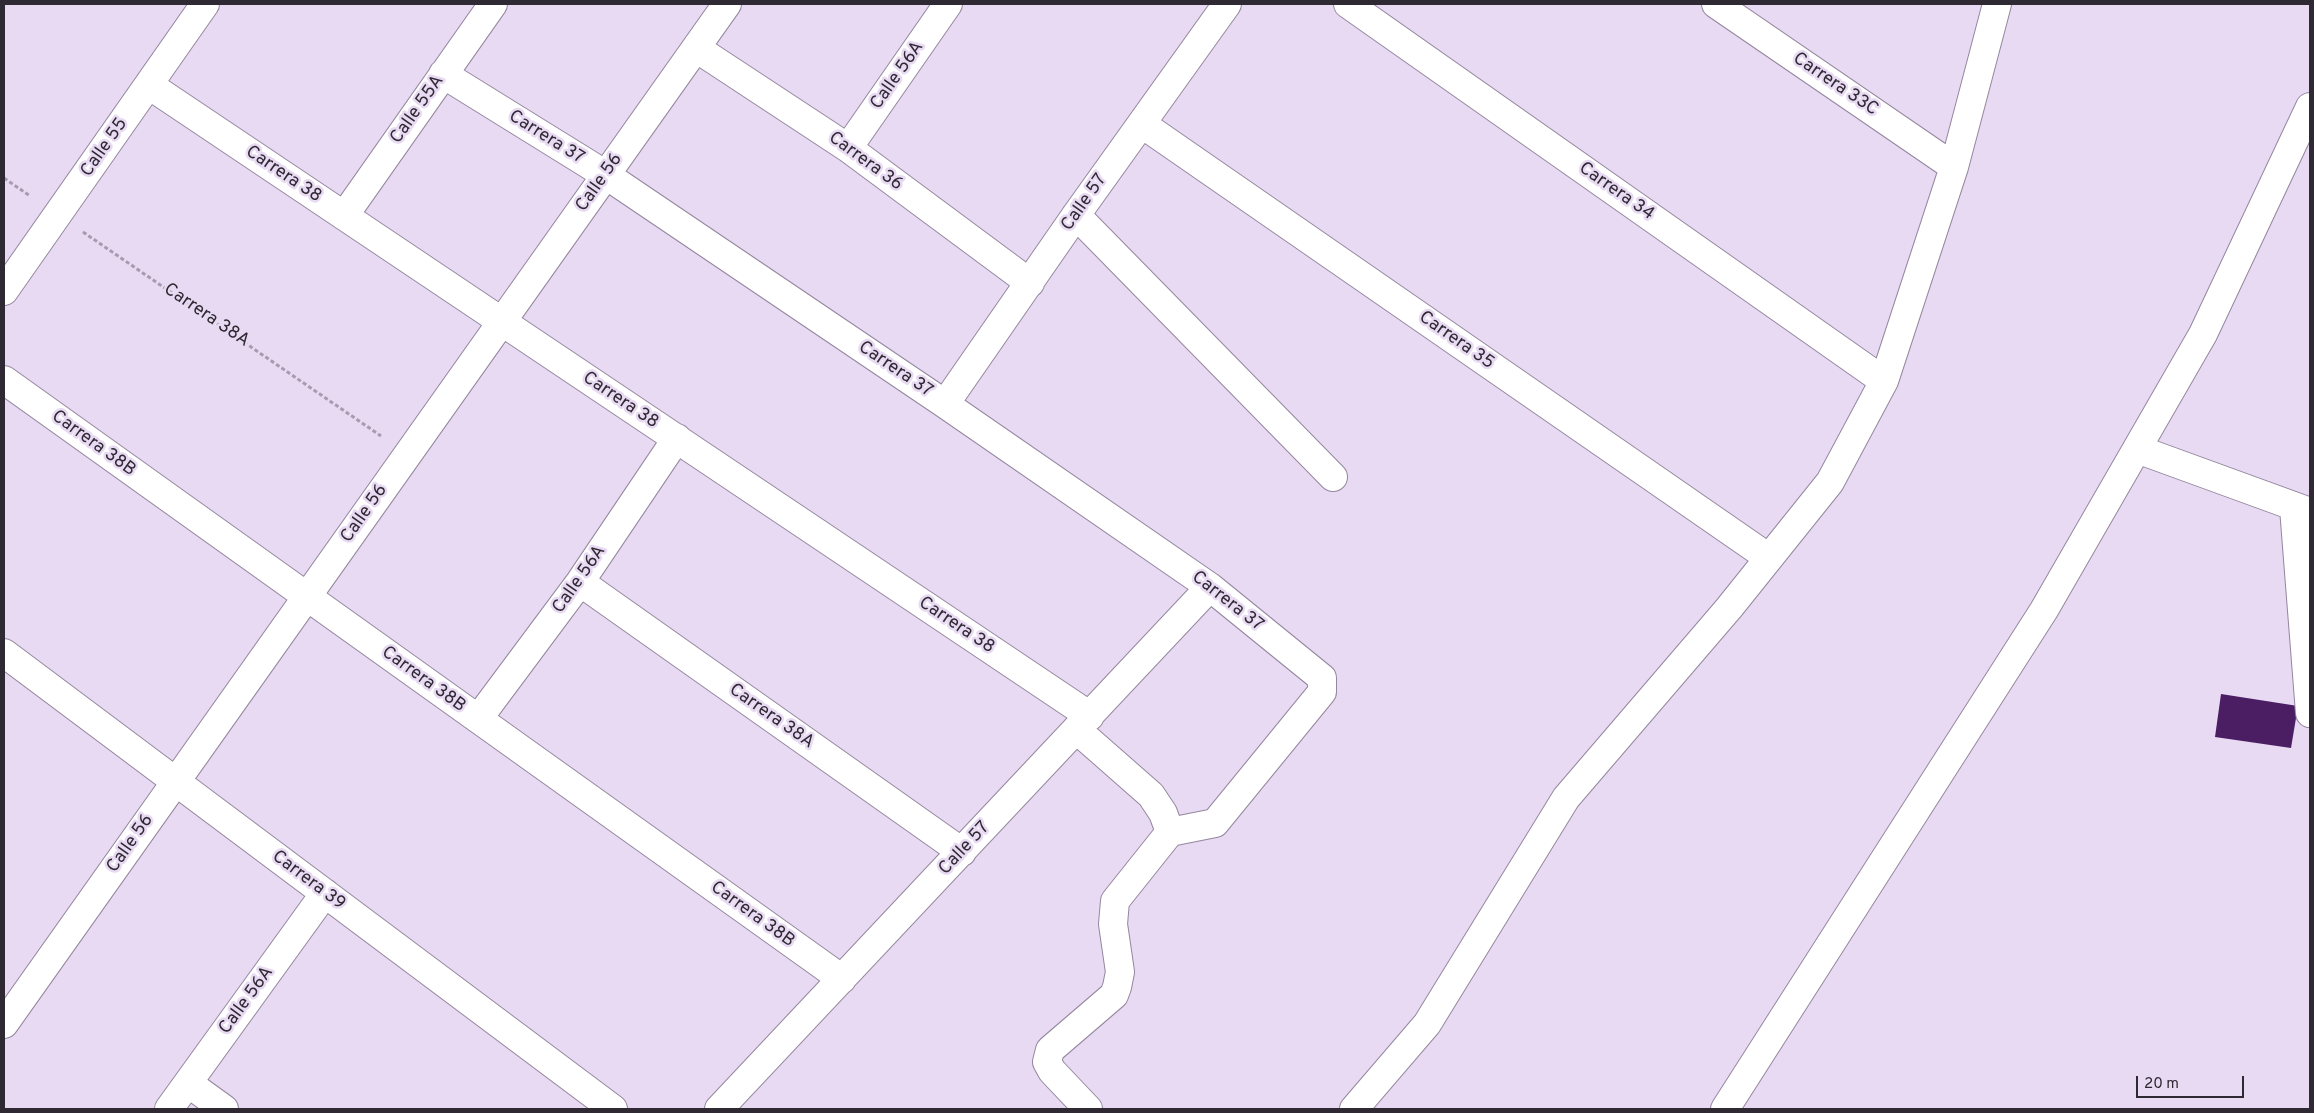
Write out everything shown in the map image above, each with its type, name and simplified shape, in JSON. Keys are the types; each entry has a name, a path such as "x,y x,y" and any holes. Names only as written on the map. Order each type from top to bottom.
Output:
{"street":[{"name":"Calle 55","path":"4,291 205,4"},
{"name":"Calle 55A","path":"344,216 493,4"},
{"name":"Calle 56","path":"4,1024 727,4"},
{"name":"Calle 56A","path":"848,148 948,4"},
{"name":"Calle 57","path":"945,404 1076,214 1227,4"},
{"name":"Carrera 34","path":"1348,4 1884,381"},
{"name":"Carrera 33C","path":"1716,4 1954,167"},
{"path":"1354,1109 1427,1024 1566,798 1723,616 1830,482 1884,381 1954,167 1997,4"},
{"name":"Carrera 36","path":"696,48 848,148 1030,283"},
{"name":"Carrera 37","path":"443,74 606,175 945,404 1210,587 1322,678 1322,692 1215,823 1170,832"},
{"name":"Carrera 38","path":"149,86 677,438 1083,722 1152,795 1163,812 1170,832"},
{"path":"1725,1109 2044,610 2203,334 2310,107"},
{"name":"Carrera 35","path":"1142,124 1769,558"},
{"path":"1076,214 1333,477"},
{"name":"Carrera 38B","path":"4,380 842,979"},
{"name":"Calle 56A","path":"478,719 580,582 677,438"},
{"path":"2137,449 2302,510 2310,714"},
{"name":"Carrera 38A","path":"580,582 962,852"},
{"name":"Calle 57","path":"719,1109 1210,587"},
{"name":"Carrera 39","path":"4,653 613,1109"},
{"path":"1088,1109 1052,1071 1047,1062 1050,1050 1114,995 1120,972 1113,924 1115,901 1170,832"},
{"name":"Calle 56A","path":"169,1109 325,893"},
{"path":"188,1083 224,1109"}],"path":[{"name":"Carrera 38A","path":"4,178 407,454"}],"building":[{"path":"2221,694 2298,706 2291,748 2215,737"}]}
